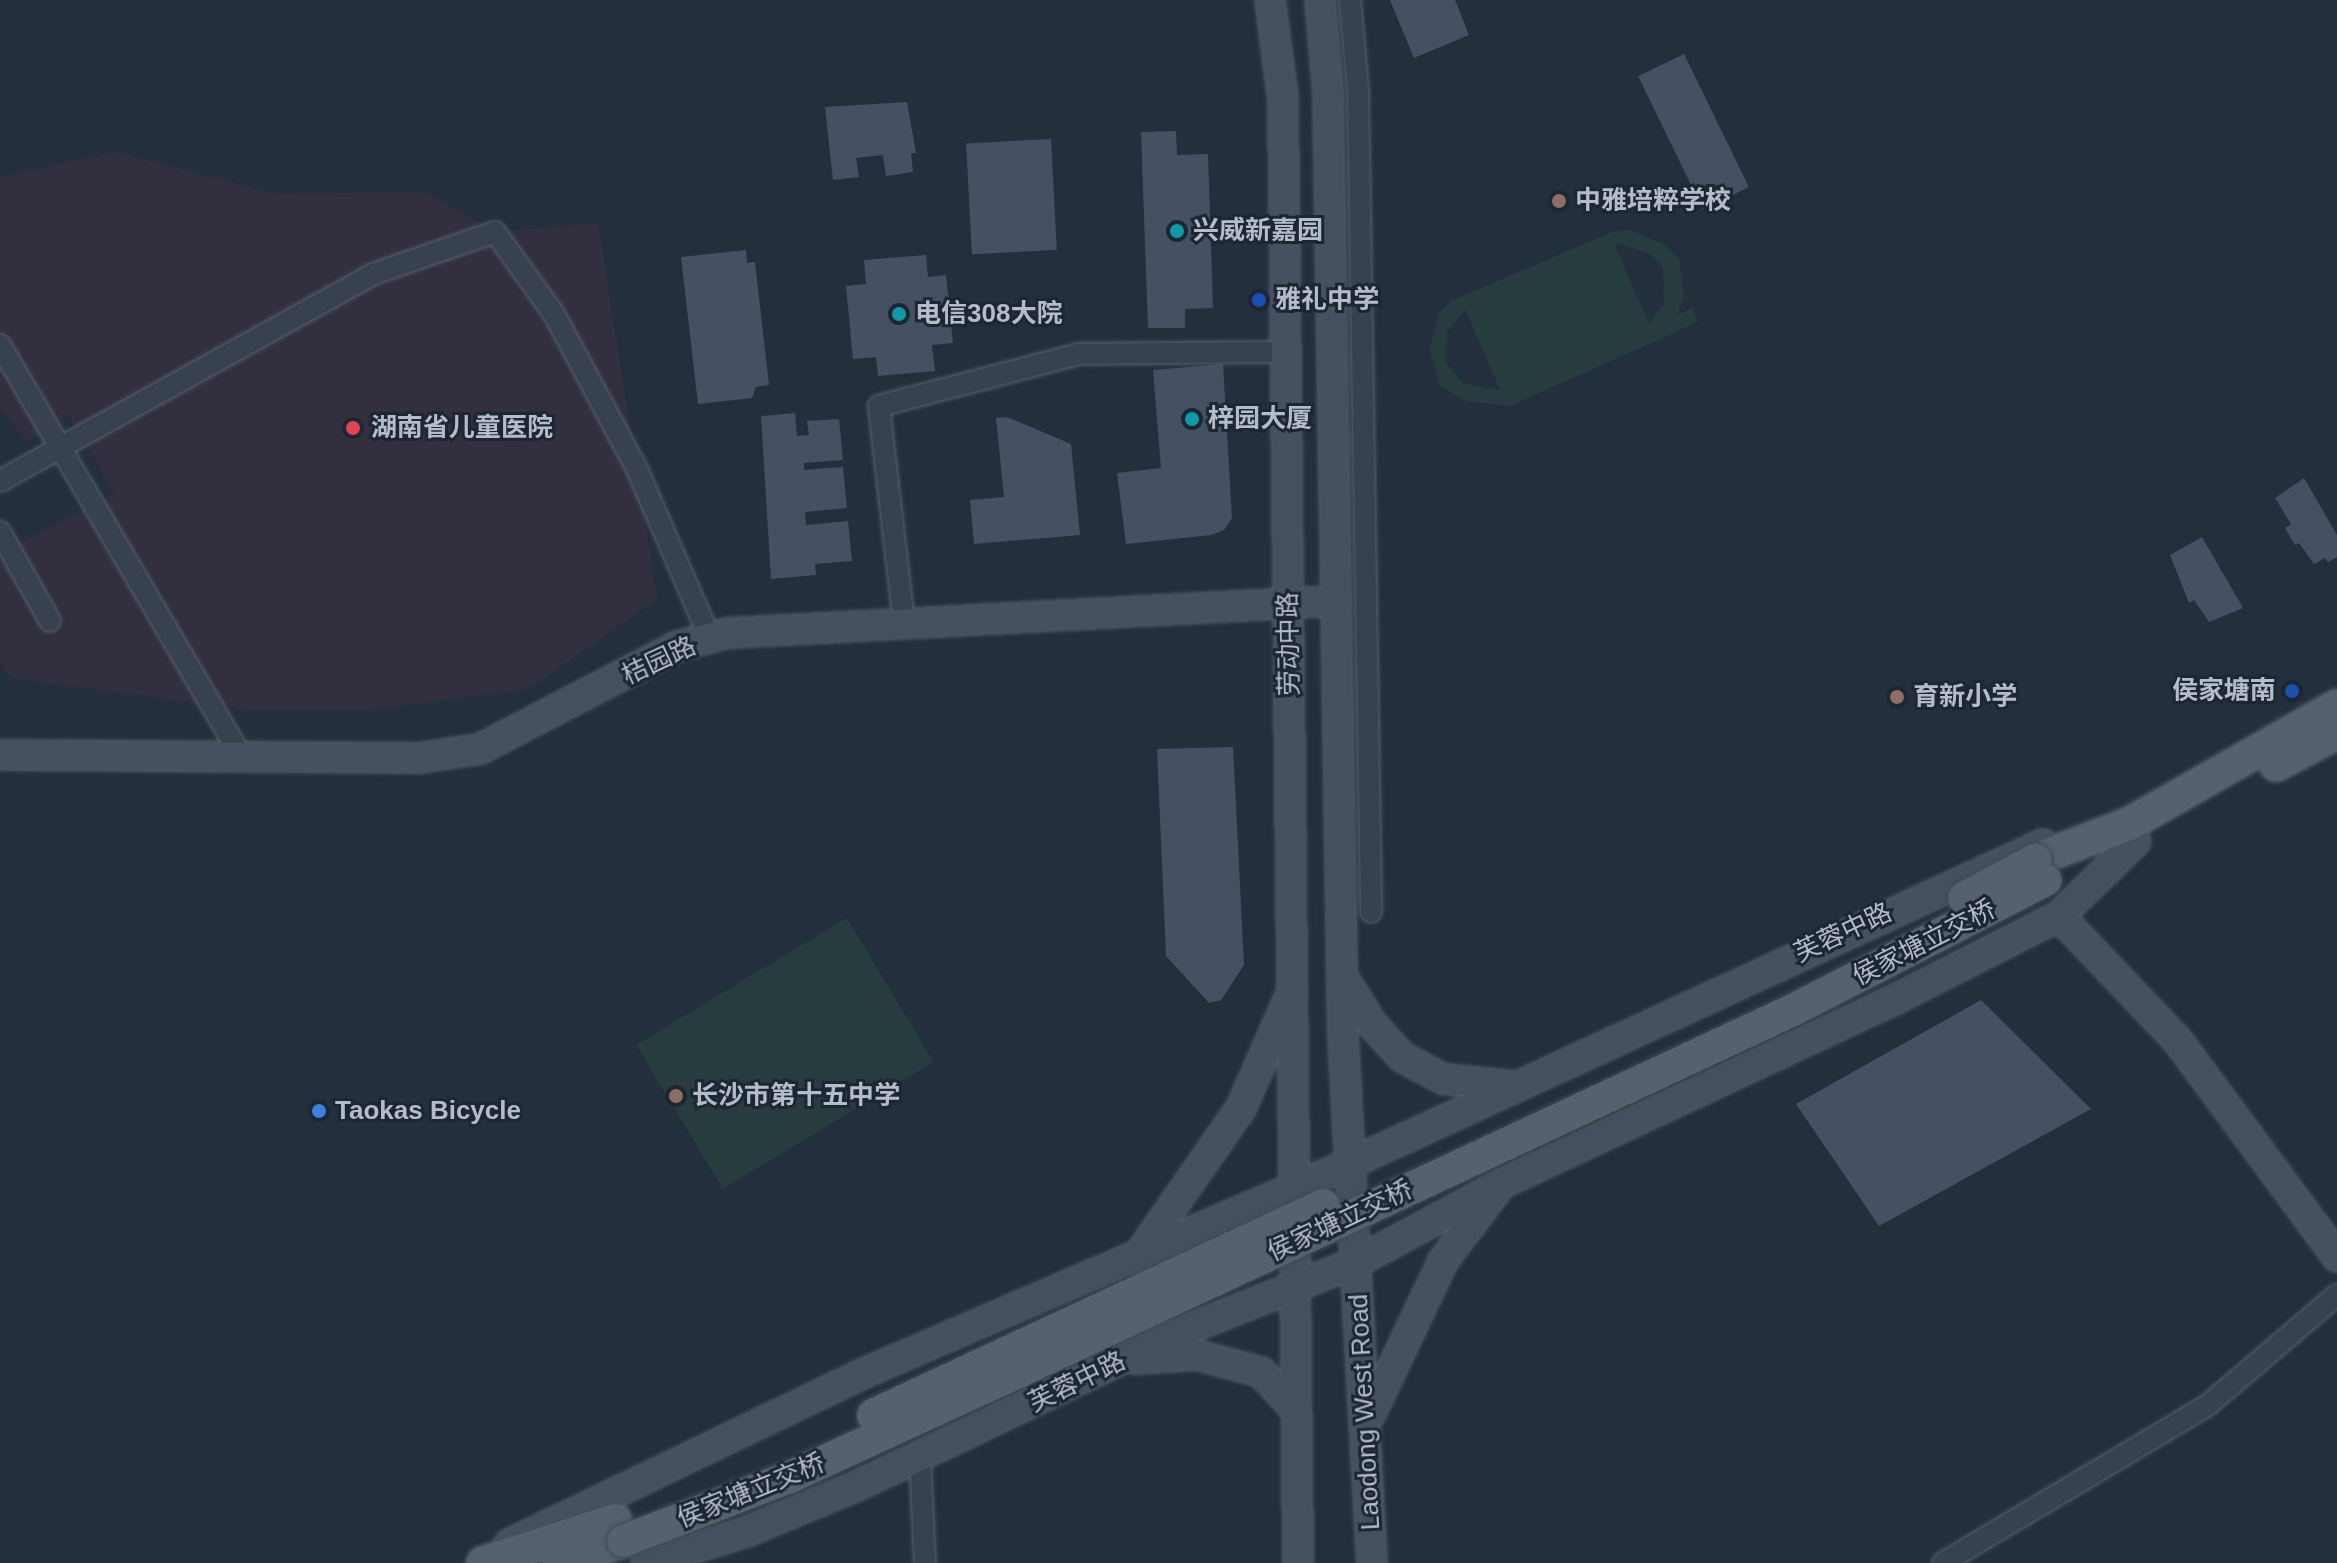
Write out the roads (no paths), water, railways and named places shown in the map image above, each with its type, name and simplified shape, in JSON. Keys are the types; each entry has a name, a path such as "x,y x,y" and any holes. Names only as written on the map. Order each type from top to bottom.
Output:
{"main road":[{"name":"芙蓉中路","path":"2133,832 2337,706"},
{"name":"芙蓉中路","path":"2133,832 2337,733"},
{"name":"侯家塘立交桥","path":"619,1530 779,1459 2041,870 2133,832"},
{"path":"483,1563 619,1530"},
{"path":"559,1563 619,1530"}],"street":[{"name":"劳动中路","path":"1270,0 1283,99 1295,984 1295,1289"},
{"name":"劳动中路","path":"1320,0 1328,91 1333,601 1341,974 1349,1164 1357,1262"},
{"path":"1350,0 1358,90 1371,912"},
{"path":"0,481 373,274 495,232 554,314 636,467 710,638"},
{"path":"0,345 241,756"},
{"path":"904,623 879,406 1078,354 1286,352"},
{"path":"0,532 50,621"},
{"name":"桔园路","path":"0,755 419,758 480,749 678,646 710,638 904,623 1333,601"},
{"name":"芙蓉中路","path":"646,1563 674,1560 920,1457 1170,1336 1357,1262 1501,1184 1888,1003 2059,916 2133,832"},
{"name":"芙蓉中路","path":"1293,1189 2027,847 2133,832"},
{"path":"2059,916 2178,1041 2337,1257"},
{"path":"1341,974 1372,1024 1402,1057 1443,1079 1515,1085"},
{"path":"1135,1260 1241,1108 1295,984"},
{"path":"1367,1423 1443,1261 1501,1184"},
{"path":"473,1563 862,1374 1135,1260 1293,1189"},
{"name":"Laodong West Road","path":"1357,1262 1372,1563"},
{"path":"1295,1289 1298,1563"},
{"path":"1943,1563 2208,1405 2337,1295"},
{"path":"1126,1359 1197,1355 1261,1372 1295,1409"},
{"path":"920,1457 925,1563"}],"place":[{"name":"中雅培粹学校","path":"1559,201"},
{"name":"兴威新嘉园","path":"1177,231"},
{"name":"雅礼中学","path":"1259,300"},
{"name":"电信308大院","path":"899,314"},
{"name":"梓园大厦","path":"1192,419"},
{"name":"湖南省儿童医院","path":"353,428"},
{"name":"侯家塘南","path":"2292,691"},
{"name":"育新小学","path":"1897,697"},
{"name":"长沙市第十五中学","path":"676,1096"},
{"name":"Taokas Bicycle","path":"319,1111"}]}
